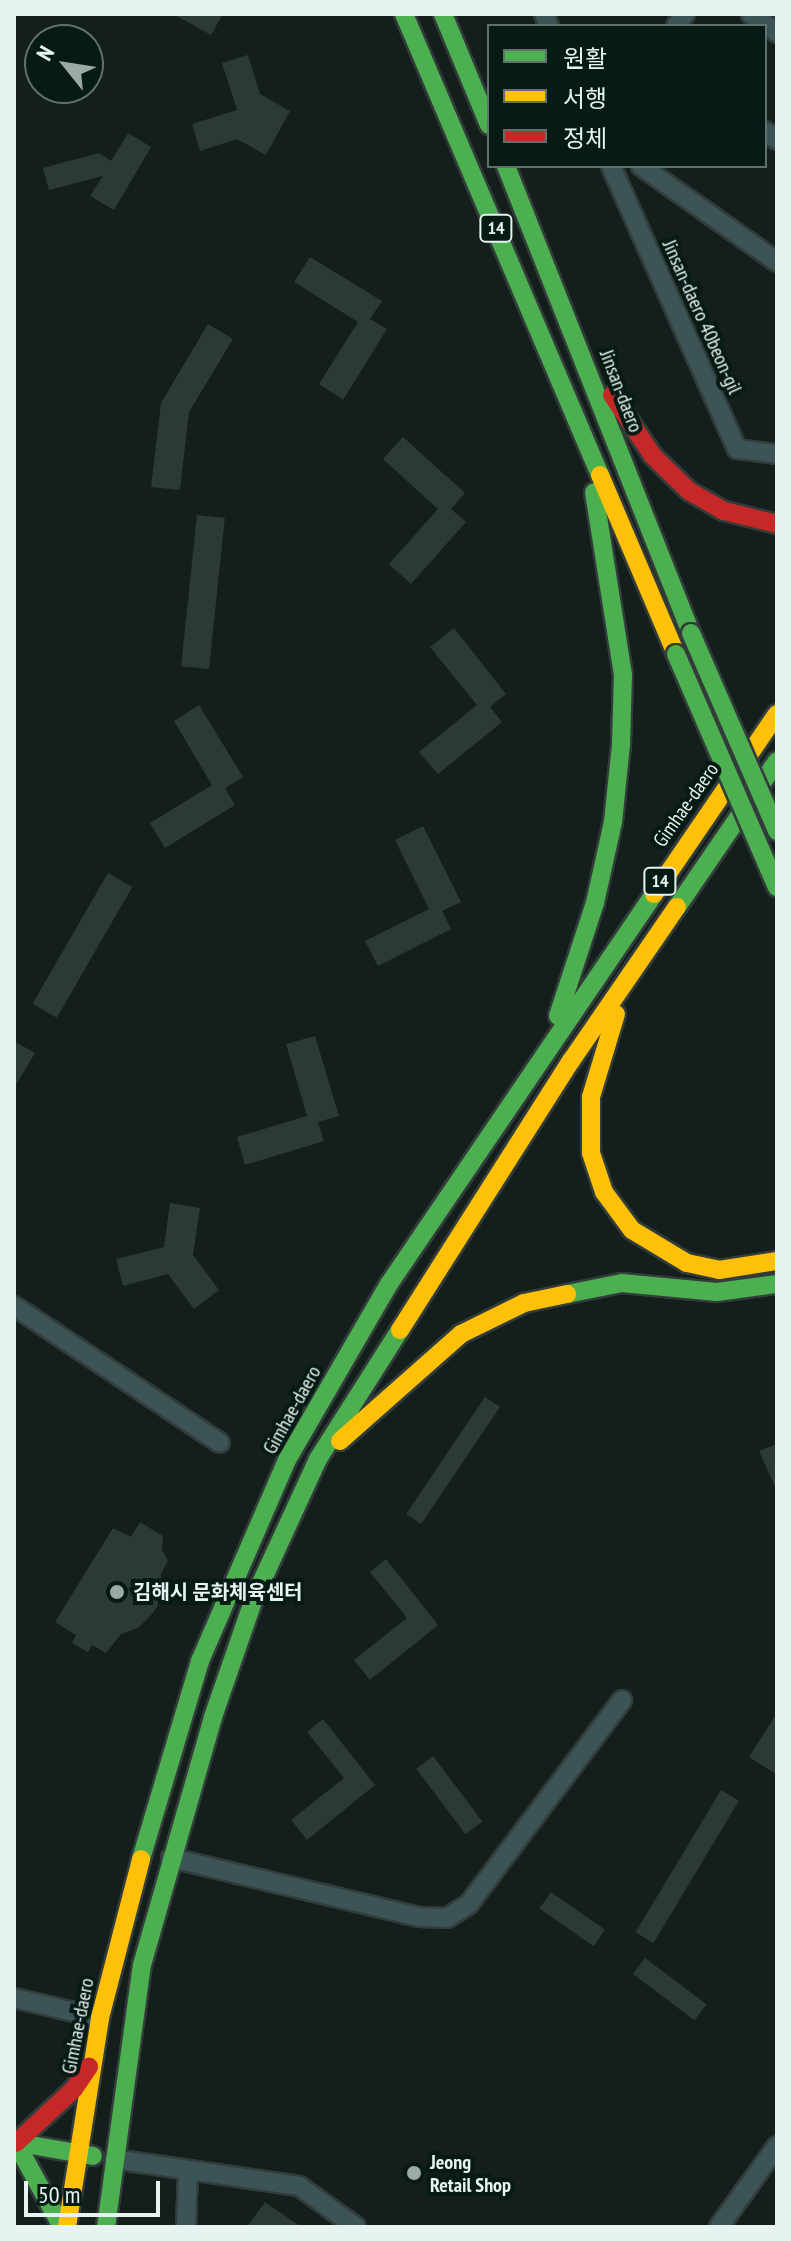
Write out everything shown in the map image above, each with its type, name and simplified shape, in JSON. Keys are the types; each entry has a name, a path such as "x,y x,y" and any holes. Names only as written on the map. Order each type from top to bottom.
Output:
{"main road":[{"name":"14","path":"404,14 585,444"},
{"path":"443,14 487,120"},
{"name":"Jinsan-daero","path":"507,168 583,353 691,633 777,831"},
{"path":"583,353 653,456 689,491 724,511 777,524"},
{"path":"585,444 777,887"},
{"path":"547,1050 595,903 613,822 621,745 623,675 616,616 585,444"},
{"name":"Gimhae-daero","path":"65,2227 100,2018 167,1760 200,1661 274,1489 389,1284 777,714"},
{"name":"14","path":"630,976 777,761"},
{"path":"729,829 777,783"},
{"path":"630,976 591,1097 591,1153 604,1192 632,1230 687,1263 719,1270 777,1261"},
{"path":"106,2227 142,1965 171,1858 255,1596 318,1459 630,976"},
{"path":"318,1459 461,1334 524,1303 622,1283 717,1292 777,1284"},
{"path":"15,2143 74,2089 92,2063"},
{"path":"15,2143 114,2159"},
{"path":"15,2143 65,2227"}],"street":[{"name":"Jinsan-daero 40beon-gil","path":"612,168 737,449 777,454"},
{"path":"644,168 777,262"},
{"path":"14,1306 220,1443"},
{"path":"171,1858 419,1917 447,1918 469,1904 622,1700"},
{"path":"14,1998 100,2018"},
{"path":"719,2227 777,2146"},
{"path":"114,2159 299,2186 356,2227"},
{"path":"186,2227 188,2171"}],"building":[{"path":"173,14 223,14 211,35"},
{"path":"248,55 260,94 290,111 266,155 237,139 200,151 192,124 237,110 222,63"},
{"path":"128,133 151,147 114,210 90,196 103,176 49,190 43,168 99,153 111,161"},
{"path":"310,257 382,301 370,319 387,329 343,400 319,384 358,322 294,282"},
{"path":"208,324 233,339 189,412 180,490 151,487 161,403"},
{"path":"403,437 465,493 451,509 466,522 411,584 389,564 438,509 383,459"},
{"path":"197,515 225,518 209,669 181,666"},
{"path":"454,628 506,694 490,707 502,722 438,774 419,752 477,705 430,647"},
{"path":"199,705 243,777 225,788 235,805 165,848 150,823 212,785 174,721"},
{"path":"423,826 461,902 442,911 451,929 378,966 365,941 429,909 395,840"},
{"path":"108,873 132,887 57,1018 32,1004"},
{"path":"315,1036 339,1116 318,1122 324,1141 245,1165 237,1137 307,1116 286,1044"},
{"path":"14,1041 35,1053 14,1088"},
{"path":"170,1203 200,1208 193,1255 219,1290 194,1309 168,1274 123,1286 116,1259 164,1247"},
{"path":"485,1397 500,1407 421,1524 406,1514"},
{"path":"777,1444 777,1491 759,1451"},
{"name":"김해시 문화체육센터","path":"140,1522 163,1536 162,1550 168,1561 161,1574 161,1600 138,1628 121,1634 106,1653 92,1645 88,1652 72,1643 76,1635 55,1622 113,1528 131,1537"},
{"path":"386,1559 438,1625 370,1680 354,1660 407,1618 370,1572"},
{"path":"777,1713 777,1775 749,1757"},
{"path":"323,1719 375,1785 307,1840 291,1820 344,1778 307,1732"},
{"path":"433,1756 482,1821 466,1834 416,1769"},
{"path":"721,1790 739,1801 654,1943 636,1932"},
{"path":"551,1892 605,1930 594,1946 540,1908"},
{"path":"645,1958 706,2004 694,2020 633,1974"},
{"path":"265,2202 301,2227 247,2227"}],"traffic: fast":[{"path":"404,14 600,475"},
{"path":"443,14 487,120"},
{"path":"507,168 691,633"},
{"path":"558,1016 595,903 613,822 621,745 623,675 594,492"},
{"path":"691,633 777,831"},
{"path":"676,654 777,887"},
{"path":"677,907 777,761"},
{"path":"141,1859 200,1661 287,1460 389,1284 654,894"},
{"path":"567,1294 622,1283 717,1292 777,1284"},
{"path":"106,2227 142,1965 213,1717 255,1596 318,1459 400,1330"},
{"path":"14,2142 93,2156"},
{"path":"16,2143 62,2227"}],"traffic: slow":[{"path":"600,475 676,654"},
{"path":"654,894 777,714"},
{"path":"400,1330 571,1061 677,907"},
{"path":"616,1014 591,1097 591,1153 604,1192 632,1230 687,1263 719,1270 777,1261"},
{"path":"340,1441 461,1334 524,1303 567,1294"},
{"path":"67,2227 100,2018 141,1859"}],"traffic: jam":[{"path":"612,395 653,456 689,491 724,511 777,524"},
{"path":"16,2143 74,2089 89,2067"}],"place":[{"name":"김해시 문화체육센터","path":"117,1592"},
{"name":"Jeong Retail Shop","path":"414,2173"}]}
